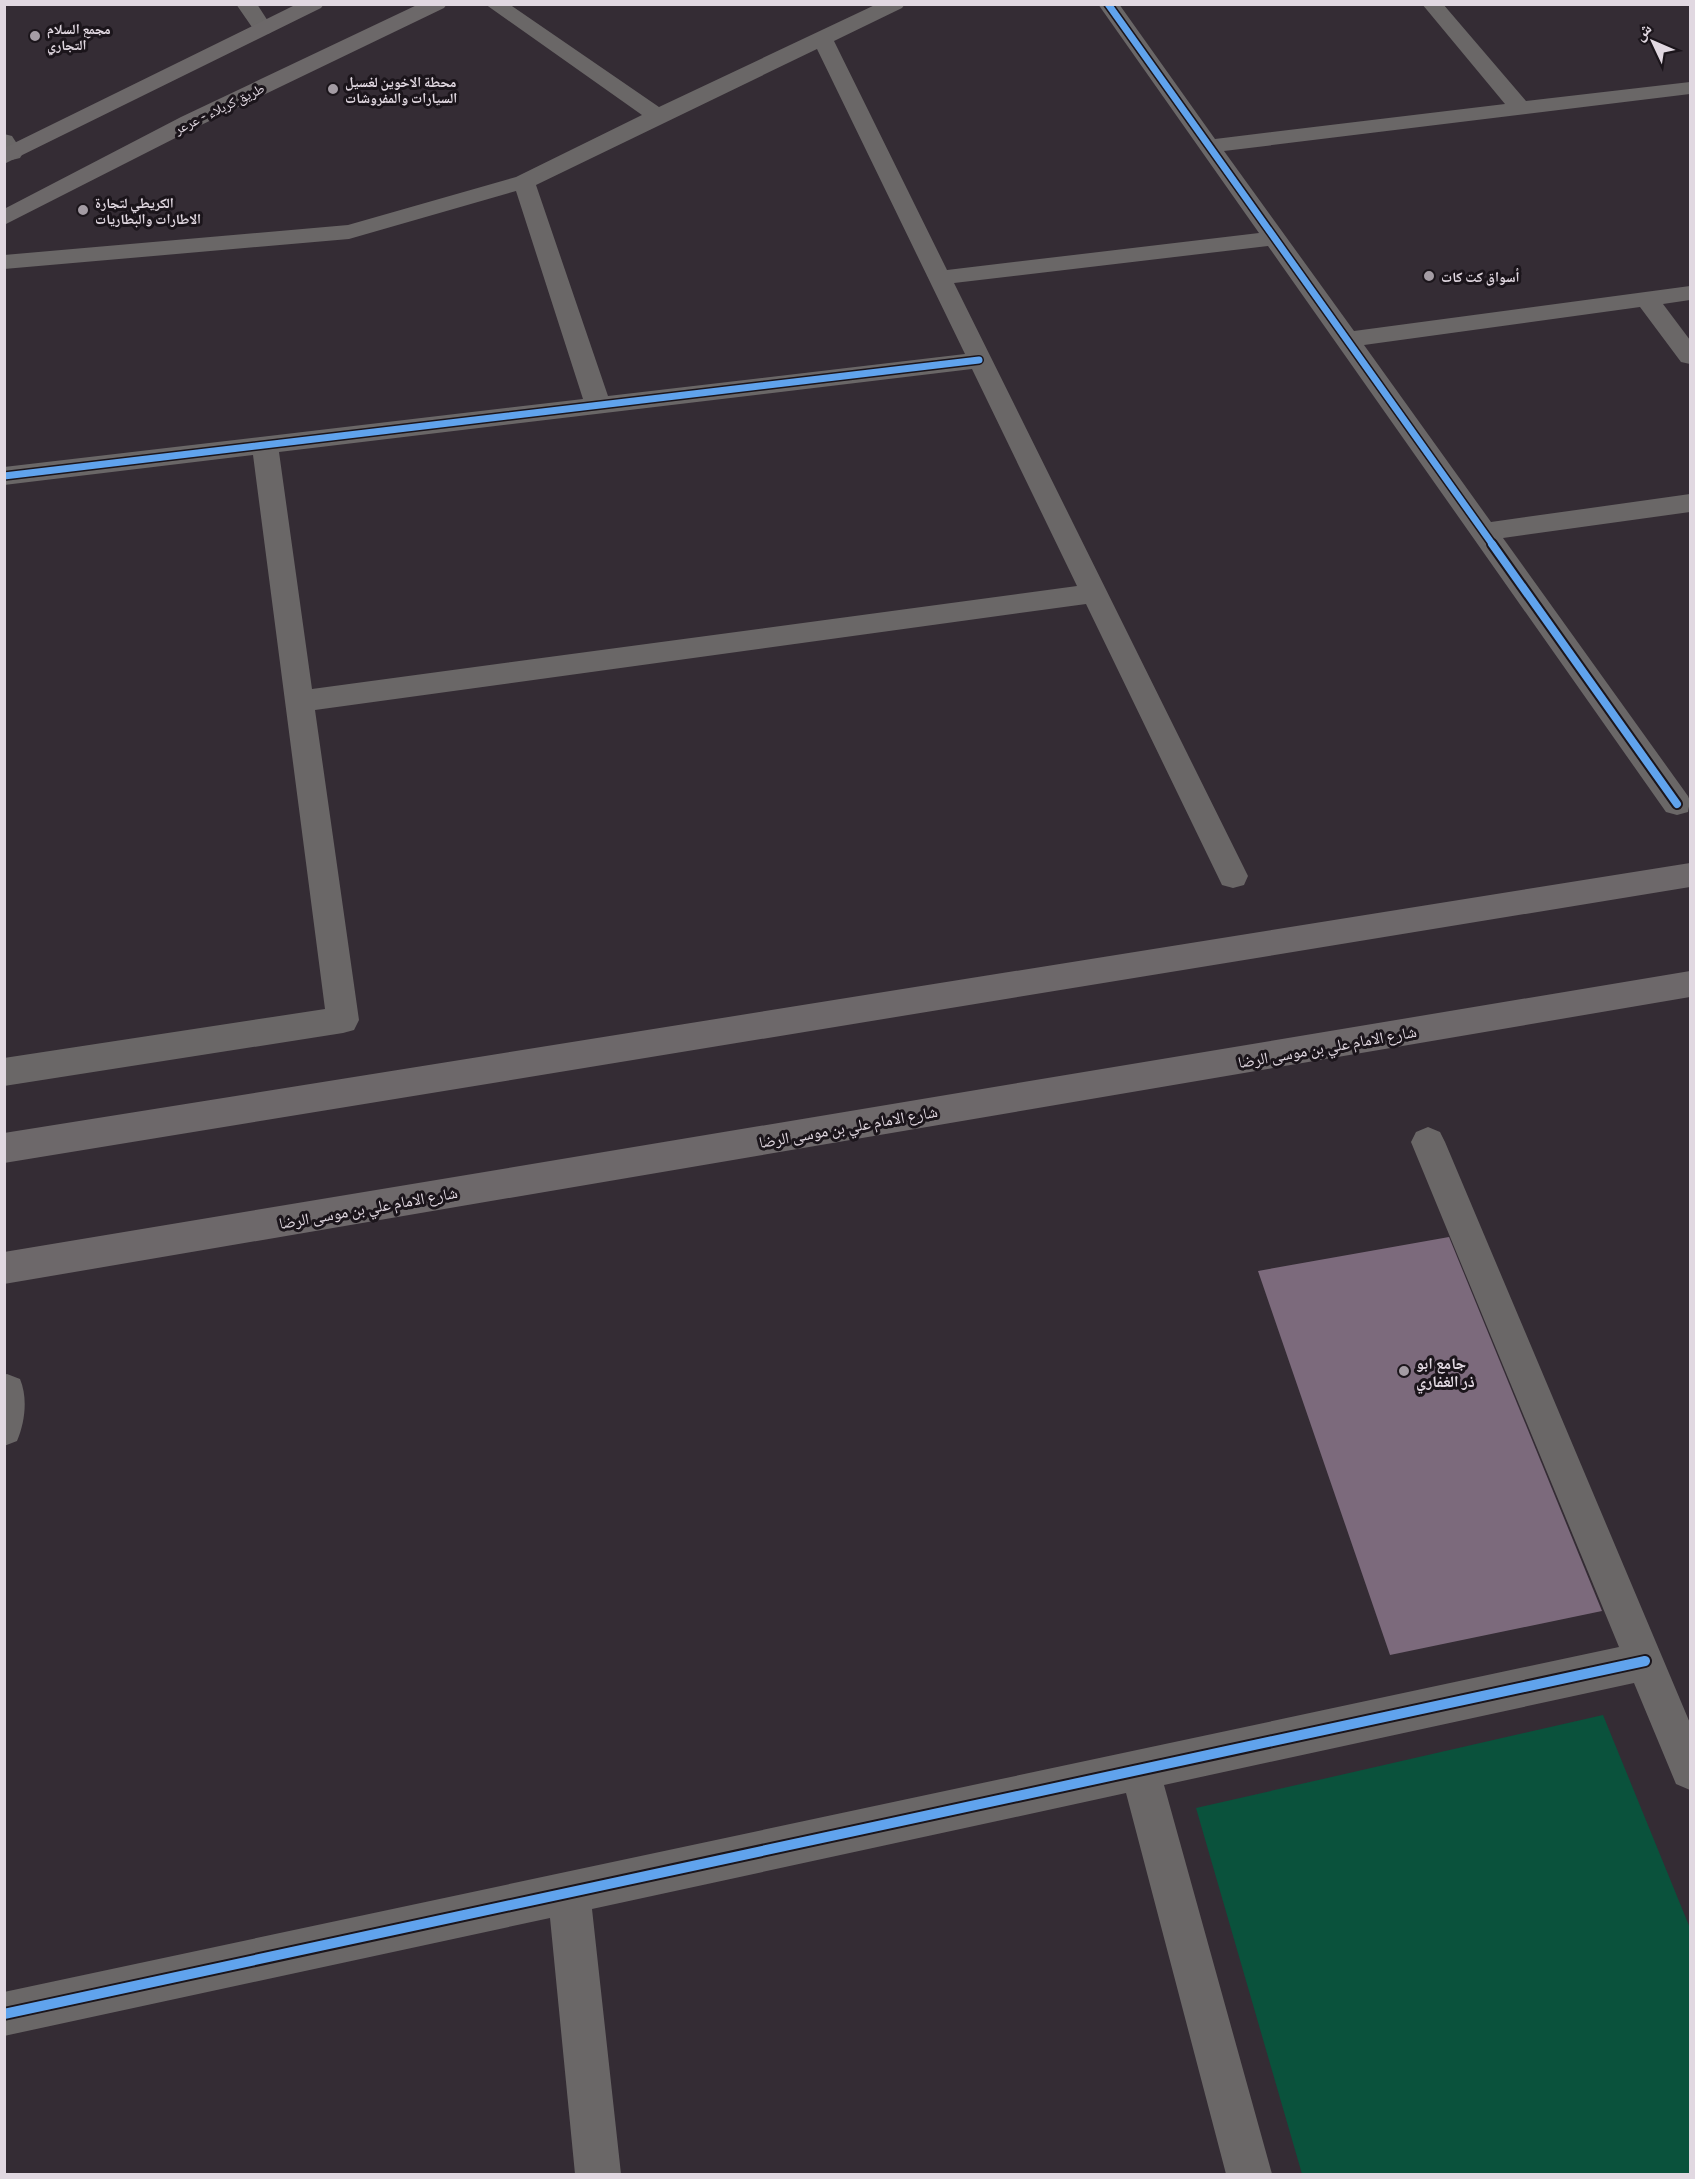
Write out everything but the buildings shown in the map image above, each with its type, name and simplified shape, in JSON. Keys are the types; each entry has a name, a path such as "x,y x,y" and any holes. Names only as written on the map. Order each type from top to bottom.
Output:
{"main road":[{"path":"7,150 314,4"},
{"name":"طريق كربلاء - عرعر","path":"4,218 189,122 437,4"},
{"path":"4,1148 1690,875"},
{"name":"شارع الامام علي بن موسى الرضا","path":"4,1269 1690,984"}],"street":[{"path":"246,4 263,29"},
{"path":"495,4 658,116"},
{"path":"4,262 349,232 524,182 896,4"},
{"path":"1108,4 1677,804"},
{"path":"1432,4 1521,109"},
{"path":"822,38 1233,876"},
{"path":"1209,146 1690,88"},
{"path":"524,182 598,405"},
{"path":"939,278 1274,238"},
{"path":"1347,340 1690,293"},
{"path":"1646,299 1690,356"},
{"path":"4,476 979,360"},
{"path":"4,1072 343,1020 265,445"},
{"path":"1483,532 1690,503"},
{"path":"300,701 1094,593"},
{"path":"1428,1142 1690,1770"},
{"path":"4,1392 7,1392 4,1429"},
{"path":"4,2014 1644,1661"},
{"path":"1140,1770 1249,2175"},
{"path":"569,1892 598,2175"}],"green space":[{"path":"1603,1715 1690,1928 1690,2174 1302,2174 1196,1808"}],"cycle path":[{"path":"1108,4 1677,804"},
{"path":"4,476 979,360"},
{"path":"4,2014 1645,1661"}],"place":[{"name":"مجمع السلام التجاري","path":"35,36"},
{"name":"محطة الاخوين لغسيل السيارات والمفروشات","path":"333,89"},
{"name":"الكريطي لتجارة الاطارات والبطاريات","path":"83,210"},
{"name":"أسواق كت كات","path":"1429,276"},
{"name":"جامع ابو ذر الغفاري","path":"1404,1371"}]}
